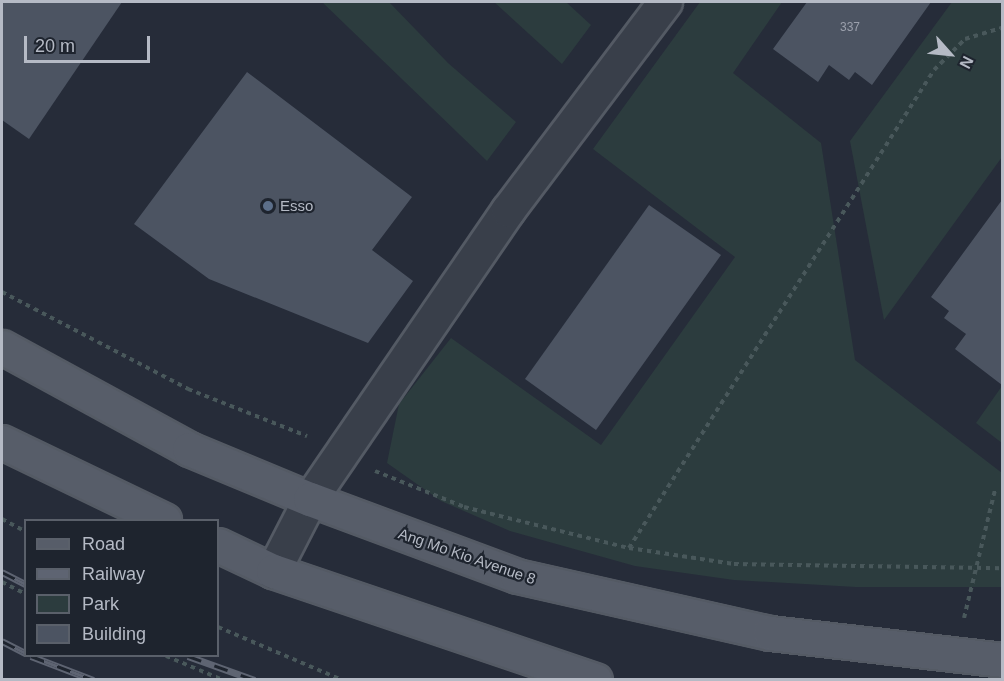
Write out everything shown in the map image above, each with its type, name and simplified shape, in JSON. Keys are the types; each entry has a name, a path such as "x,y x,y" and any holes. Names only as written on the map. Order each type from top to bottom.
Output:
{"main road":[{"name":"Ang Mo Kio Avenue 8","path":"2,347 189,448 309,500 517,576 770,633 956,657 1002,660"},
{"path":"2,442 162,519"},
{"path":"219,545 273,571 497,650 595,680"}],"lane":[{"path":"273,571 309,500 508,210 665,2"}],"path":[{"path":"629,548 934,70 965,39 1002,28"},
{"path":"2,292 188,389 342,453 384,476 464,507 629,548 734,564 1002,568"},
{"path":"956,657 974,569 995,490"},
{"path":"2,519 24,531"},
{"path":"2,582 24,593"},
{"path":"219,627 342,680"},
{"path":"168,657 222,680"}],"green space":[{"path":"322,2 389,2 448,63 516,122 487,161"},
{"path":"494,2 566,2 591,25 562,64"},
{"path":"700,2 782,2 733,73 821,143 855,360 1002,473 1002,587 856,587 734,580 635,566 510,531 441,501 387,463 399,404 451,338 601,445 735,257 593,149"},
{"path":"952,2 1002,2 1002,157 884,320 850,141"},
{"path":"1002,386 1002,443 976,423"}],"building":[{"path":"2,2 122,2 29,139 2,120"},
{"path":"807,2 931,2 872,85 855,72 849,80 829,65 818,82 773,49"},
{"path":"247,72 412,197 372,250 413,281 368,343 209,279 134,224"},
{"path":"1002,200 1002,385 955,349 966,334 944,318 949,311 931,297"},
{"path":"649,205 721,255 596,430 525,379"}],"railway":[{"path":"2,572 24,583"},
{"path":"2,641 24,652"},
{"path":"34,657 94,680"},
{"path":"191,657 255,680"}],"place":[{"name":"Esso","path":"268,206"}]}
